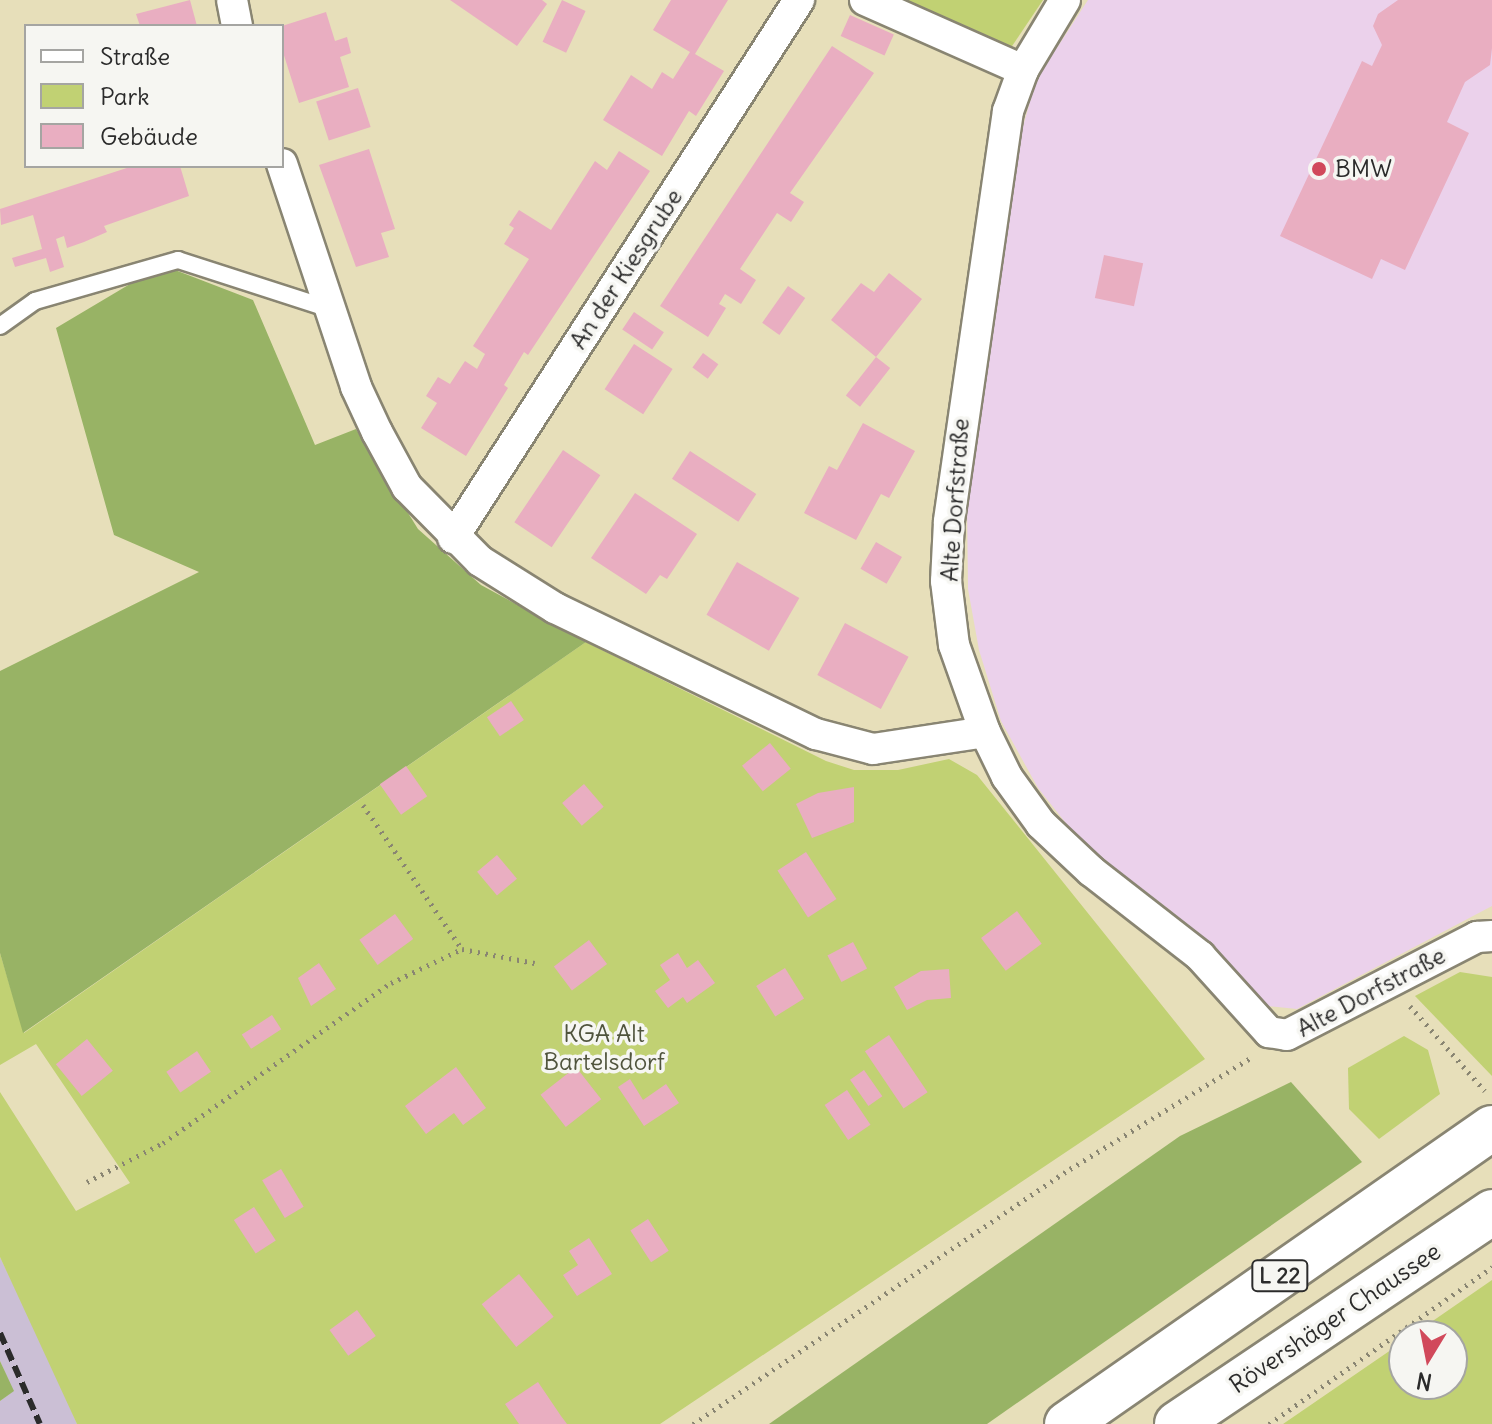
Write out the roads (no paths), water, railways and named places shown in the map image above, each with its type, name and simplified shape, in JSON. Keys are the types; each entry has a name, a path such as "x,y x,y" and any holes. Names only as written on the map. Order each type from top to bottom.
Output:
{"highway":[{"name":"L 22","path":"1067,1424 1492,1128"},
{"name":"Rövershäger Chaussee","path":"1177,1424 1492,1212"}],"street":[{"path":"232,0 237,24"},
{"name":"An der Kiesgrube","path":"453,538 799,0"},
{"path":"865,0 1023,70"},
{"name":"Alte Dorfstraße","path":"1065,0 1023,70 996,170 949,522 946,581 954,645 985,732 1007,777 1041,824 1091,871 1200,956 1269,1032 1287,1035 1477,937 1492,936"},
{"path":"283,168 330,309 377,432 407,487 453,538 515,586 816,734 873,749 985,732"}],"lane":[{"path":"0,326 35,301 178,260 330,309"}],"railway":[{"path":"0,1333 40,1424"}],"place":[{"name":"BMW","path":"1319,169"}],"park label":[{"name":"KGA Alt Bartelsdorf","path":"604,1048"}]}
